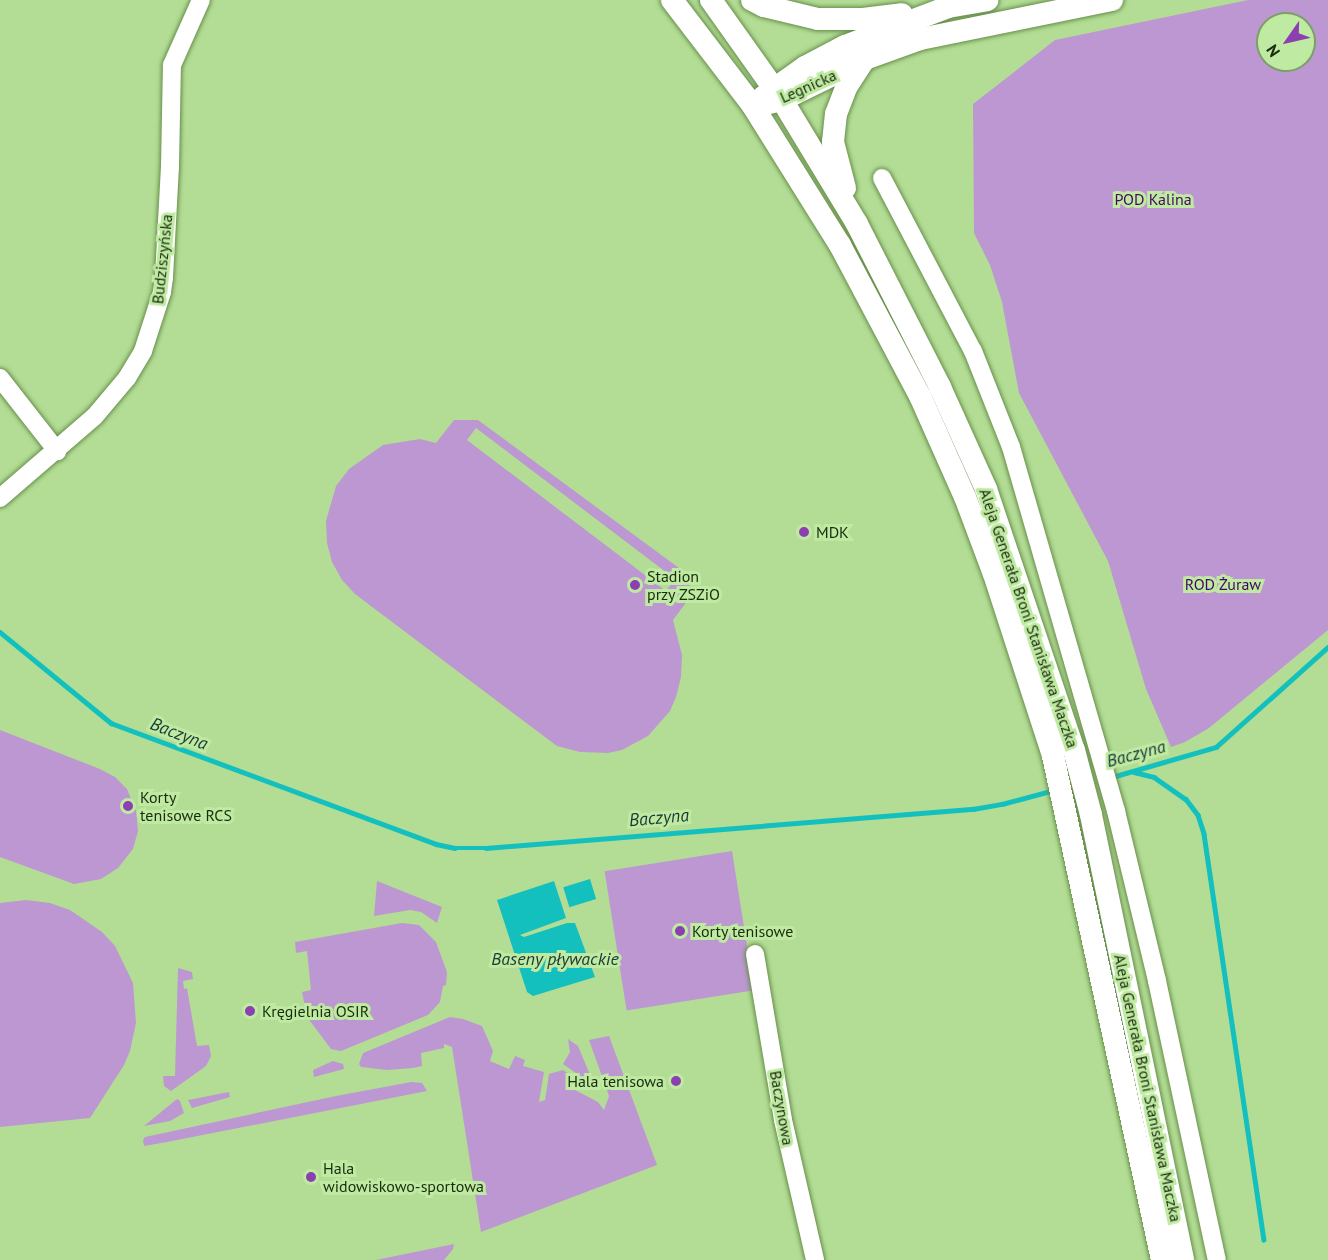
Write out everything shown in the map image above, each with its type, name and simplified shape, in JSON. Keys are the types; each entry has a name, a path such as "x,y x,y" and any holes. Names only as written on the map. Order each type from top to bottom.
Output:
{"main road":[{"name":"Aleja Generała Broni Stanisława Maczka","path":"672,0 753,106 840,245 920,396 965,497 1063,753 1091,815 1183,1260"},
{"name":"Aleja Generała Broni Stanisława Maczka","path":"711,0 778,94 857,224 909,323 986,489 1063,753 1068,822 1162,1260"},
{"path":"752,0 764,6 818,19 863,19 948,7"},
{"name":"Legnicka","path":"778,94 845,46 948,7 987,0"},
{"name":"Legnicka","path":"753,106 865,58 920,39 1112,0"},
{"path":"857,224 839,172 833,142 839,102 865,58"}],"street":[{"name":"Budziszyńska","path":"0,498 95,416 127,378 144,351 162,292 167,237 172,65 201,0"},
{"path":"882,178 973,351 994,398 1011,447 1116,811 1217,1260"},
{"path":"0,378 57,451"},
{"name":"Baczynowa","path":"755,954 783,1120 815,1260"}],"green space":[{"name":"POD Kalina","path":"1248,0 1328,0 1328,630 1209,728 1171,747 1146,689 1108,561 1019,393 1002,302 990,265 974,233 973,104 1055,40"},
{"path":"454,420 478,420 679,568 694,592 673,620 682,655 681,677 670,711 648,736 622,750 608,753 580,752 557,746 355,594 342,580 332,562 327,543 326,521 336,486 349,469 383,445 420,439 436,443","holes":["476,428 675,579 666,591 467,440"]},
{"path":"0,730 100,769 115,777 127,789 136,811 138,831 133,849 118,868 101,879 74,884 0,857"},
{"name":"Korty tenisowe","path":"732,851 754,990 627,1010 605,871"},
{"path":"377,881 442,907 437,923 421,912 410,910 374,916"},
{"path":"26,900 50,903 70,910 102,932 115,946 133,983 136,1023 130,1051 124,1065 90,1118 0,1127 0,903"},
{"path":"402,923 419,925 436,942 447,972 446,985 443,986 440,1002 428,1015 341,1051 331,1049 307,1017 302,992 311,990 307,951 296,953 295,942"},
{"path":"178,968 192,972 193,979 183,981 184,989 187,988 197,1046 209,1045 211,1056 206,1066 171,1091 164,1086 163,1076 175,1076"},
{"path":"450,1017 482,1026 493,1051 490,1061 509,1069 515,1056 525,1060 523,1066 544,1072 539,1102 545,1100 549,1074 563,1070 585,1084 575,1090 598,1102 604,1110 609,1096 589,1040 609,1036 657,1165 481,1232 452,1047 444,1044 444,1048 421,1053 422,1066 413,1068 387,1070 361,1067 359,1064 363,1053"},
{"path":"568,1039 578,1046 593,1082 590,1083 563,1064 570,1052"},
{"path":"333,1061 343,1064 344,1069 314,1077 313,1070"},
{"path":"411,1082 422,1083 427,1091 144,1146 145,1137"},
{"path":"229,1092 230,1097 192,1108 188,1100"},
{"path":"177,1099 184,1113 170,1121 144,1126"},
{"path":"454,1244 453,1249 444,1260 376,1260"}],"water":[{"path":"590,879 596,899 569,907 563,887"},
{"name":"Baseny pływackie","path":"554,881 566,918 520,935 524,937 567,923 575,923 595,977 533,996 527,992 497,900"}],"waterway":[{"name":"Baczyna","path":"0,632 111,723 436,844 455,848 486,848 973,809 1054,790"},
{"name":"Baczyna","path":"1112,777 1216,747 1328,647"},
{"path":"1134,772 1154,777 1186,799 1198,815 1204,834 1264,1240"}],"place":[{"name":"MDK","path":"804,532"},
{"name":"Stadion przy ZSZiO","path":"635,585"},
{"name":"Korty tenisowe RCS","path":"128,806"},
{"name":"Korty tenisowe","path":"680,931"},
{"name":"Kręgielnia OSIR","path":"250,1011"},
{"name":"Hala tenisowa","path":"676,1081"},
{"name":"Hala widowiskowo-sportowa","path":"311,1177"}],"park label":[{"name":"ROD Żuraw","path":"1223,584"}]}
